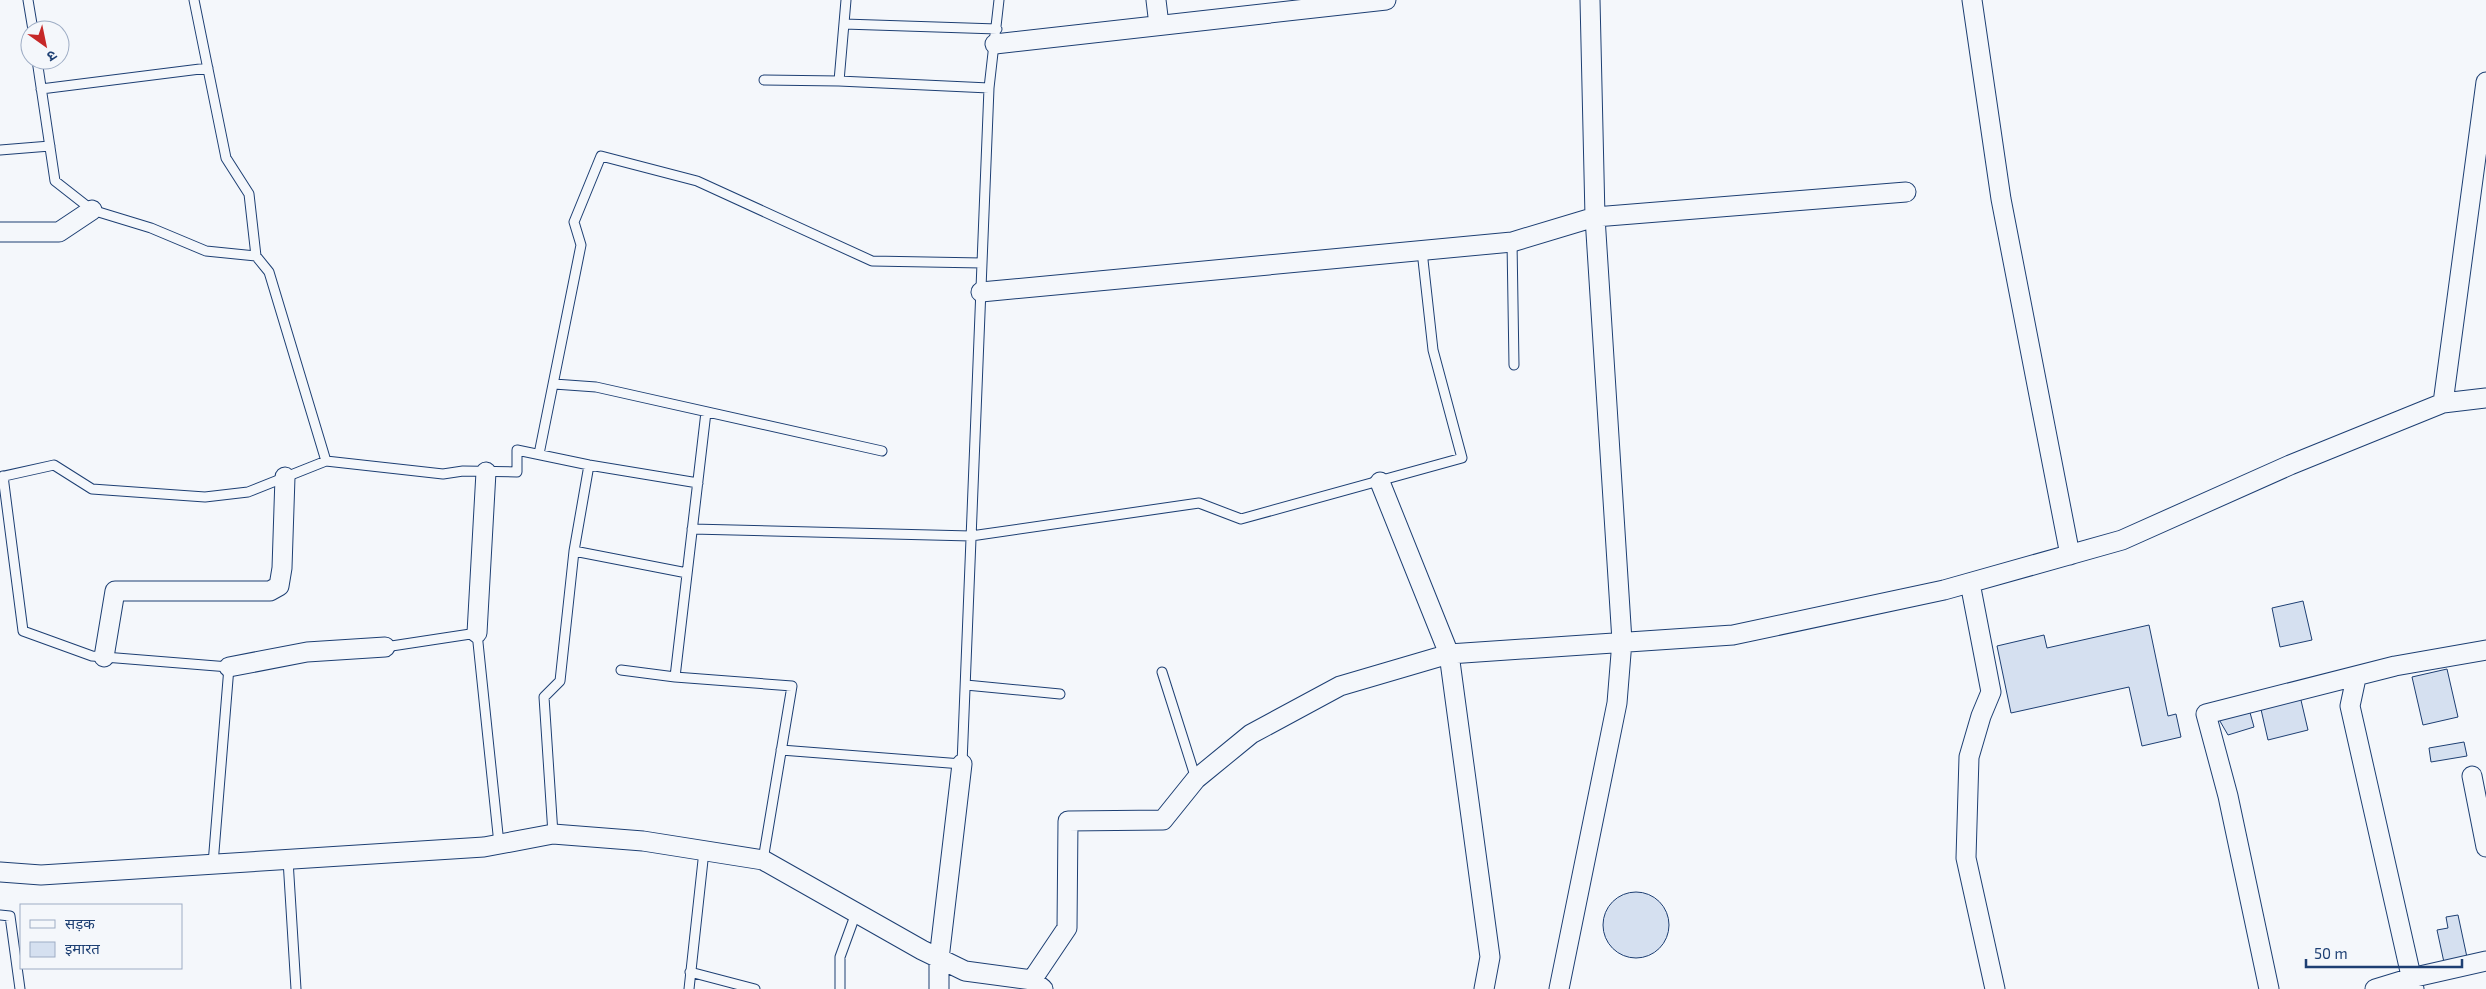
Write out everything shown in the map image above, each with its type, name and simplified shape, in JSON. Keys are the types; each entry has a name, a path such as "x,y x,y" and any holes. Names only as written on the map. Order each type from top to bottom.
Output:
{"street":[{"path":"1156,0 1159,25"},
{"path":"996,37 1159,25 1283,6 1382,0"},
{"path":"1559,989 1617,703 1622,641 1595,217 1590,0"},
{"path":"1972,0 2001,199 2070,555"},
{"path":"2443,403 2486,82"},
{"path":"981,292 1512,242 1595,217 1906,192"},
{"path":"0,232 59,232 92,210"},
{"path":"0,872 41,875 484,847 553,834 643,841 762,860 939,959 965,971 1037,984 1068,928 1068,822 1163,820 1196,779 1251,734 1340,686 1449,654 1733,635 1944,590 2122,540 2290,465 2443,403 2486,398"},
{"path":"477,633 486,472"},
{"path":"104,657 115,591 270,591 279,586 282,568 285,477"},
{"path":"1380,482 1449,654 1490,957 1484,989"},
{"path":"1970,583 1991,692 1981,716 1969,757 1966,858 1995,989"},
{"path":"229,667 307,652 386,647"},
{"path":"2269,989 2228,796 2206,714 2356,678 2395,666 2486,650"},
{"path":"2356,678 2350,706 2412,983"},
{"path":"940,989 939,959 962,764"},
{"path":"2472,776 2486,848"},
{"path":"2375,989 2412,983 2486,961"}],"lane":[{"path":"28,0 31,20"},
{"path":"194,0 226,158 249,194 256,256 269,272 326,461"},
{"path":"839,81 846,0"},
{"path":"781,750 962,764 989,88 999,0"},
{"path":"844,24 996,37"},
{"path":"41,88 208,68"},
{"path":"38,70 55,181 92,210 151,228 206,250 256,256"},
{"path":"764,80 839,81 989,88"},
{"path":"0,150 50,146"},
{"path":"539,454 580,245 574,222 601,156 697,181 872,260 982,262"},
{"path":"1512,242 1514,365"},
{"path":"692,529 971,536 1199,503 1241,518 1380,482 1462,458 1433,350 1422,251"},
{"path":"554,384 596,387 882,451"},
{"path":"675,677 706,412"},
{"path":"213,864 229,667 92,656 22,630 2,476 54,465 92,490 206,497 248,492 326,461 443,474 517,472 517,450 589,466 698,484"},
{"path":"553,834 544,697 560,681 574,552 589,466"},
{"path":"574,552 687,573"},
{"path":"386,647 477,633 499,844"},
{"path":"621,670 675,677 792,686 762,860"},
{"path":"1162,672 1196,779"},
{"path":"966,685 1060,694"},
{"path":"688,989 704,851"},
{"path":"288,860 296,989"},
{"path":"840,989 840,958 856,913"},
{"path":"0,915 10,916 20,989"},
{"path":"690,972 755,989"}],"building":[{"path":"2303,601 2312,640 2280,647 2272,608"},
{"path":"2149,625 2168,716 2176,714 2181,737 2142,746 2129,687 2011,713 1997,646 2044,635 2047,648"},
{"path":"2447,669 2458,717 2423,725 2412,677"},
{"path":"2300,696 2308,730 2268,740 2260,705"},
{"path":"2249,709 2254,727 2228,735 2217,716"},
{"path":"2464,742 2467,756 2431,762 2429,748"},
{"path":"1629,892 1643,892 1655,897 1664,906 1669,918 1667,938 1660,949 1643,958 1629,958 1617,953 1608,944 1603,932 1603,918 1608,906 1617,897"},
{"path":"2458,915 2468,962 2445,967 2437,930 2448,928 2446,917"}]}
